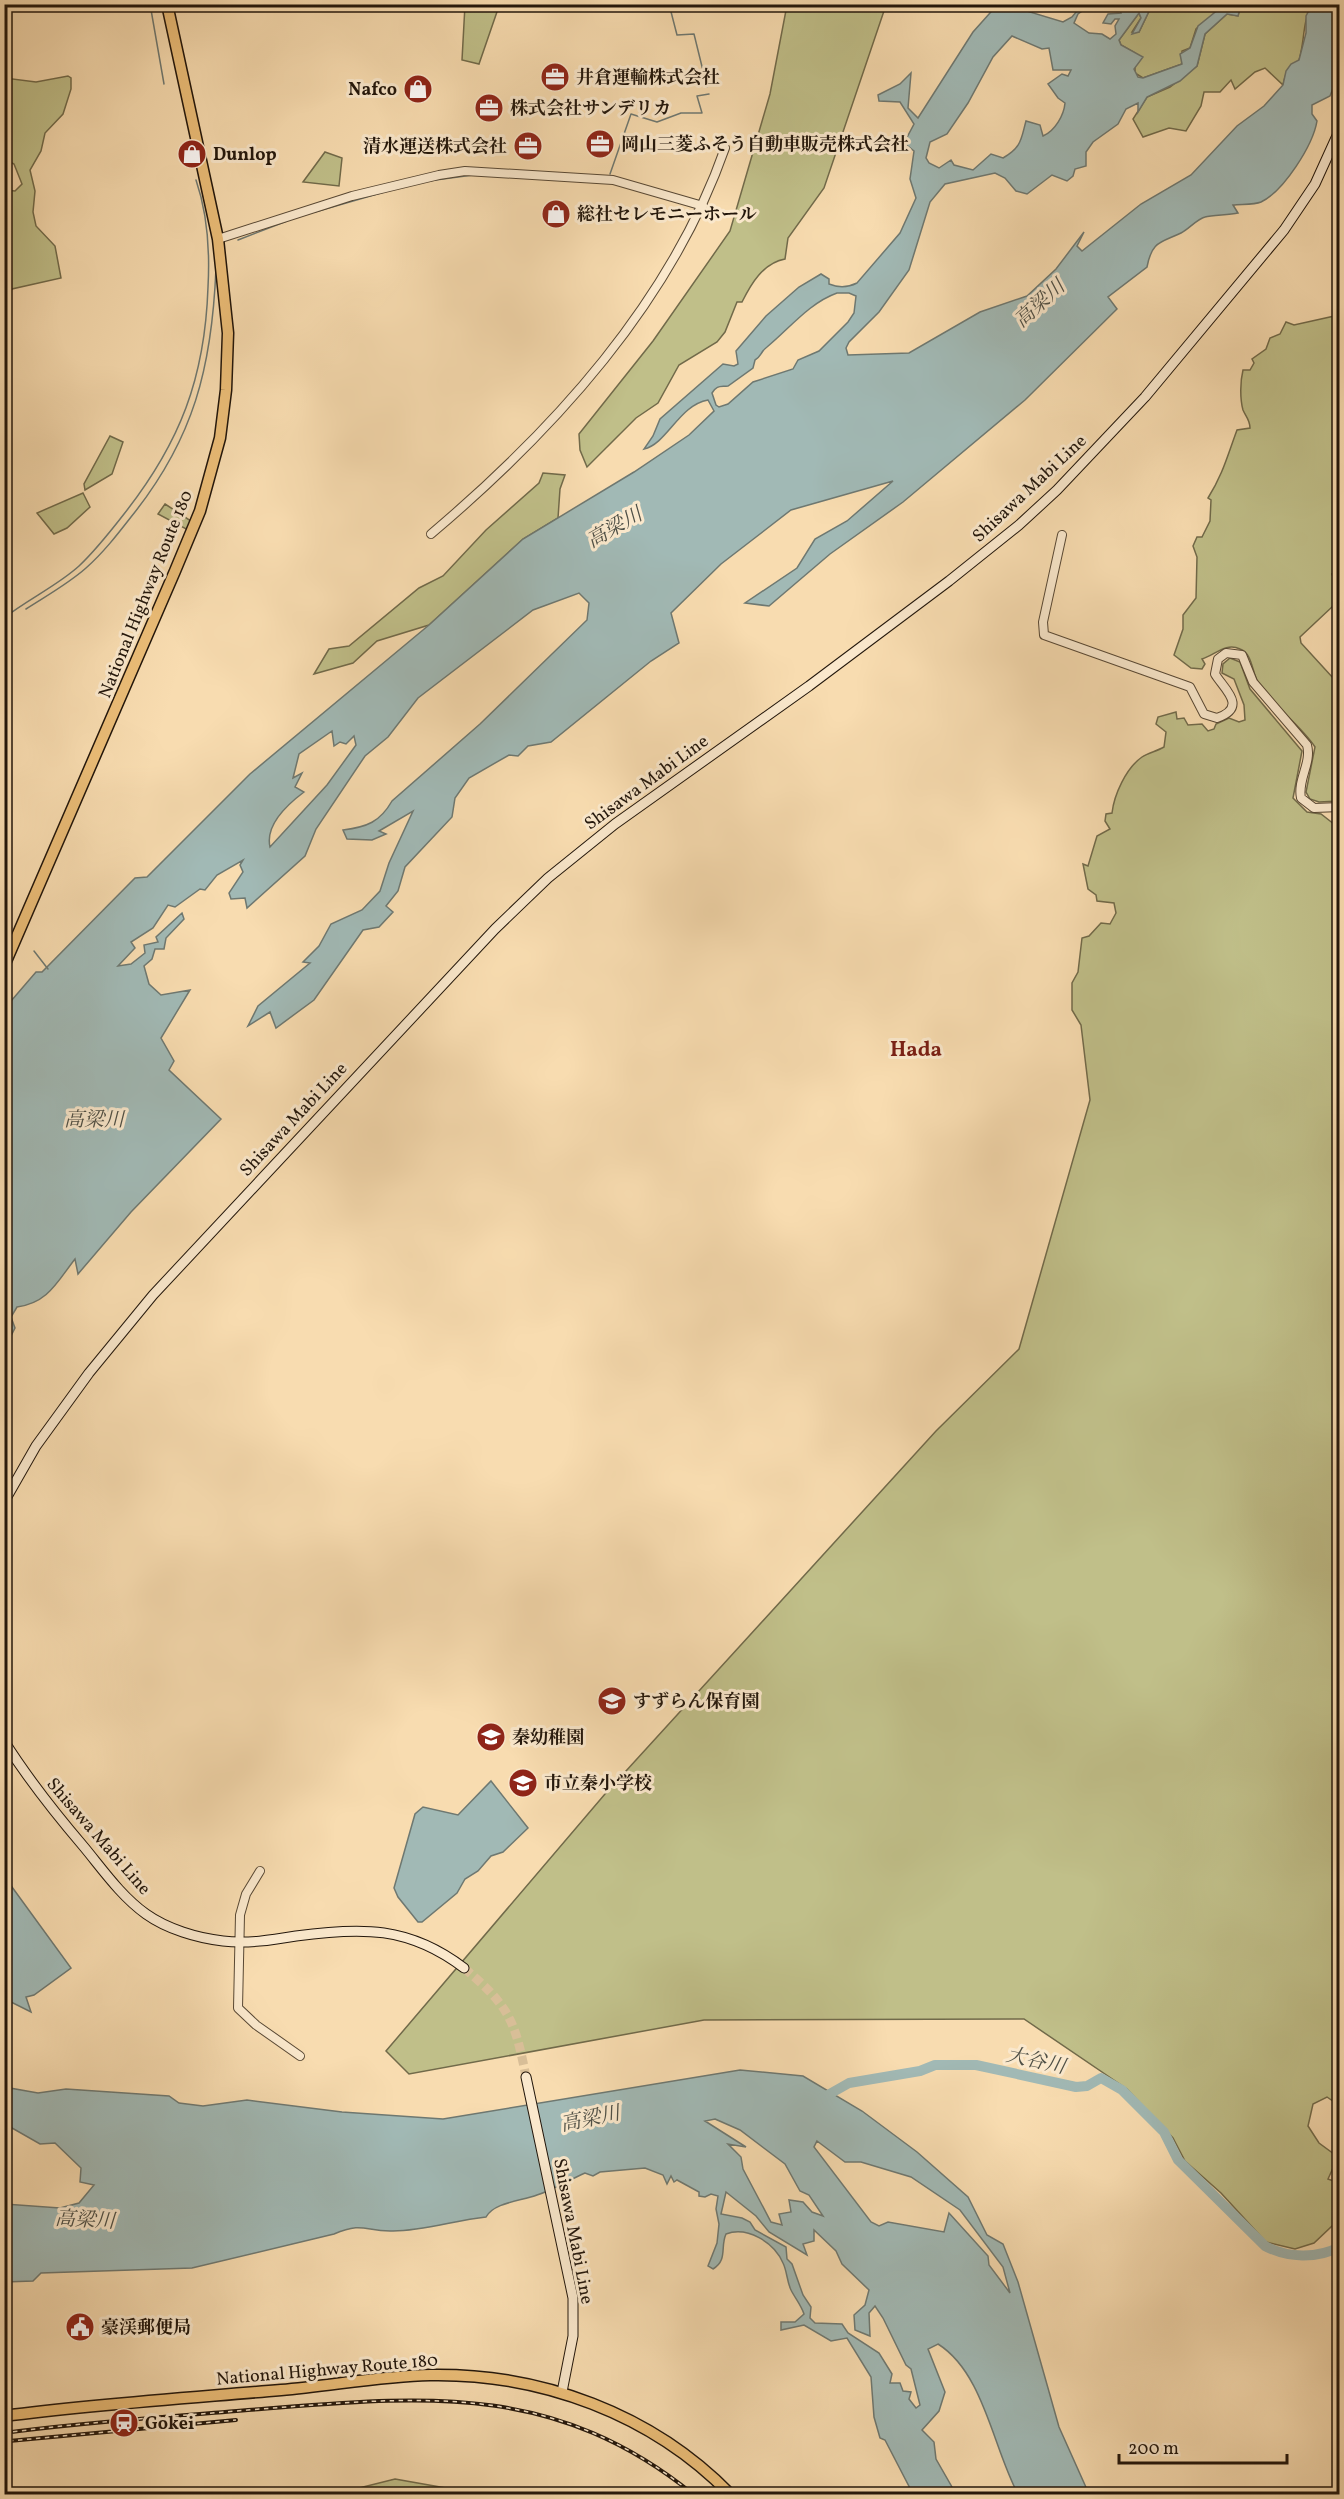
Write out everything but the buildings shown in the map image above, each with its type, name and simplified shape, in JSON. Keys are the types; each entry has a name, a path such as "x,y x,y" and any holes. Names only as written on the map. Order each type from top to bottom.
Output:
{"highway":[{"name":"National Highway Route 180","path":"4,966 151,630 203,499 220,438 228,367 227,319 218,240 167,4"},
{"name":"National Highway Route 180","path":"4,2416 106,2403 283,2390 429,2375 494,2378 562,2392 624,2418 674,2448 730,2494"}],"main road":[{"name":"Shisawa Mabi Line","path":"4,1502 36,1446 89,1373 146,1302 495,929 548,878 597,837 809,686 949,581 1019,525 1057,490 1145,397 1284,230 1315,184 1340,129"},
{"name":"Shisawa Mabi Line","path":"4,1741 46,1802 112,1882 147,1914 190,1934 239,1942 344,1929 381,1931 418,1941 464,1968"},
{"name":"Shisawa Mabi Line","path":"526,2077 573,2298 573,2336 562,2392"}],"street":[{"path":"431,534 502,471 613,347 648,299 689,233 703,206 725,148"},
{"path":"218,240 352,196 465,171 613,180 703,206"},
{"path":"1062,535 1043,622 1044,635 1190,687 1204,714 1217,718 1228,711 1232,695 1215,674 1216,663 1226,653 1242,656 1253,682 1307,745 1308,758 1300,790 1301,798 1314,808 1340,807"},
{"path":"260,1871 242,1904 238,2008 256,2025 300,2056"}],"shaded area":[{"path":"465,5 514,5 512,11 499,6 479,64 462,60"},
{"path":"787,5 886,5 824,188 788,238 785,259 770,265 759,275 742,302 737,302 725,332 717,342 679,365 658,403 636,418 587,467 580,450 579,434 653,341 730,231 770,94"},
{"path":"1152,5 1224,5 1196,29 1190,48 1182,51 1182,64 1143,78 1135,73 1135,53 1121,45 1119,40 1139,13 1141,18 1132,32 1139,32"},
{"path":"1241,5 1312,5 1307,18 1299,60 1288,70 1283,85 1265,68 1255,72 1235,89 1231,80 1220,92 1204,92 1201,106 1186,131 1169,128 1143,137 1133,119 1147,97 1170,87 1197,66 1205,34 1227,14 1238,16"},
{"path":"68,76 71,78 71,89 63,114 45,133 41,151 30,170 35,191 33,212 36,226 55,246 61,278 12,289 5,304 5,190 15,191 22,184 14,164 5,159 5,78 36,82"},
{"path":"325,152 342,158 339,186 303,182"},
{"path":"1339,315 1340,539 1333,557 1334,572 1332,574 1335,582 1339,583 1339,608 1333,606 1300,637 1301,643 1334,679 1333,697 1339,709 1339,801 1319,802 1310,799 1306,792 1315,747 1262,689 1247,654 1235,647 1221,650 1202,659 1205,664 1202,669 1191,668 1174,655 1183,629 1183,615 1196,598 1197,557 1193,546 1197,537 1202,537 1210,521 1211,500 1208,498 1221,473 1237,430 1250,428 1241,401 1243,370 1250,370 1254,363 1252,359 1266,349 1270,338 1280,334 1286,322 1294,325"},
{"path":"110,436 123,442 112,474 85,490 84,484"},
{"path":"543,473 565,475 560,489 558,518 523,539 429,625 377,641 353,663 314,674 329,649 349,646 419,588 443,576 486,530 539,483"},
{"path":"83,493 90,507 67,528 54,534 37,513"},
{"path":"165,504 191,521 188,530 158,514"},
{"path":"1230,658 1240,662 1250,689 1302,751 1293,798 1307,812 1321,814 1339,828 1340,2106 1327,2097 1313,2104 1308,2126 1319,2143 1338,2157 1328,2179 1339,2183 1339,2199 1333,2225 1314,2243 1295,2249 1266,2242 1221,2193 1185,2161 1173,2138 1127,2089 1024,2019 704,2020 409,2074 386,2051 605,1794 936,1431 1019,1349 1090,1100 1081,1025 1072,1010 1072,983 1078,972 1082,938 1089,936 1101,923 1110,924 1116,913 1114,903 1097,901 1096,895 1088,889 1083,864 1088,866 1097,836 1110,829 1105,821 1106,814 1112,813 1115,798 1126,775 1142,757 1164,747 1166,732 1156,724 1158,717 1176,712 1177,719 1184,718 1188,725 1202,724 1208,731 1229,718 1239,722 1245,720 1244,705 1234,679 1222,673 1223,664"},
{"path":"395,2479 474,2493 475,2494 335,2494"}],"water":[{"name":"高梁川","path":"998,4 1063,22 1072,17 1082,5 1091,5 1078,14 1074,23 1089,33 1102,34 1110,39 1116,34 1115,26 1119,19 1115,19 1111,24 1103,23 1108,14 1121,13 1119,5 1152,5 1139,32 1132,34 1141,18 1139,13 1119,40 1121,45 1143,57 1134,69 1138,77 1143,78 1182,64 1180,54 1190,48 1198,26 1224,5 1241,5 1238,16 1227,14 1205,34 1197,66 1180,81 1147,97 1138,112 1138,103 1126,109 1118,124 1093,142 1086,152 1086,166 1075,169 1073,176 1067,181 1052,175 1027,194 1016,191 1005,178 995,173 945,184 930,202 909,270 879,312 849,342 846,348 848,355 909,353 980,312 1027,296 1056,269 1084,232 1077,246 1082,251 1141,204 1191,175 1237,126 1264,106 1283,85 1286,71 1291,64 1299,60 1306,33 1306,16 1312,5 1339,5 1339,73 1330,96 1312,105 1312,114 1317,121 1310,142 1288,178 1279,188 1261,202 1233,205 1238,213 1202,218 1184,231 1154,247 1147,267 1108,297 1117,309 1025,400 903,502 830,554 769,606 745,603 797,568 815,539 847,521 893,481 791,510 721,564 671,613 679,643 651,661 551,742 528,746 518,756 509,755 469,778 455,798 452,817 405,867 398,891 386,906 393,912 379,927 363,930 314,1000 276,1028 270,1012 248,1026 258,1006 310,963 303,962 319,946 331,924 362,910 380,891 389,863 413,811 379,831 386,834 372,840 347,839 343,830 366,825 378,819 392,801 480,724 587,620 589,603 579,593 533,610 418,698 388,737 365,756 316,829 305,856 247,908 245,898 231,899 229,893 243,872 240,865 243,860 217,875 205,890 200,889 175,907 168,905 153,928 131,942 135,948 118,966 131,964 145,953 144,945 158,942 156,937 182,913 184,919 166,938 164,949 155,949 152,959 144,966 149,984 161,995 190,990 161,1038 174,1061 169,1070 221,1119 131,1212 78,1274 75,1259 44,1296 28,1305 17,1307 11,1317 15,1328 5,1348 5,1008 36,972 42,972 135,878 147,877 250,774 429,625 523,539 634,472 689,435 714,411 708,400 689,409 660,440 644,449 653,436 660,419 723,364 734,366 738,364 736,351 766,316 799,287 821,274 829,279 829,284 836,286 846,287 857,283 900,233 916,198 910,179 914,151 904,143 914,124 900,102 879,101 878,95 900,84 911,73 908,108 918,118 973,32","holes":["1012,36 1042,49 1049,48 1053,70 1071,70 1068,76 1062,74 1048,84 1058,98 1065,103 1058,122 1043,136 1040,125 1026,121 1022,138 1014,150 1003,158 991,154 973,170 954,165 951,160 939,168 929,163 926,158 930,142 947,134 968,103 993,57","837,293 849,293 856,296 854,313 819,351 798,360 793,369 753,382 728,404 719,407 716,405 712,393 715,389 728,386 753,368 755,360 765,349 808,310","332,731 334,746 340,742 346,744 354,736 356,745 327,785 270,847 269,839 274,823 285,809 304,792 295,787 302,773 293,778 299,754"]},
{"path":"491,1781 528,1828 503,1852 491,1856 478,1871 465,1879 457,1893 422,1922 418,1922 398,1897 394,1888 415,1814 423,1807 458,1815"},
{"path":"4,1876 71,1968 34,1995 26,1997 31,2012 5,1999"},
{"path":"740,2070 803,2076 862,2111 917,2152 968,2197 987,2235 1003,2244 1018,2282 1059,2427 1089,2494 1018,2494 977,2392 954,2357 938,2344 928,2349 945,2392 939,2411 922,2430 934,2442 936,2459 956,2494 913,2494 885,2440 880,2438 874,2417 871,2377 847,2338 831,2341 804,2325 781,2330 781,2322 795,2322 804,2314 790,2287 779,2255 767,2242 751,2234 734,2232 726,2234 721,2262 713,2269 708,2266 717,2243 718,2196 711,2194 705,2197 699,2196 699,2192 677,2180 674,2182 671,2176 667,2184 663,2175 645,2168 600,2172 593,2176 585,2173 543,2193 495,2208 486,2217 405,2231 352,2228 192,2268 41,2273 33,2281 5,2282 5,2204 60,2208 79,2203 94,2185 80,2182 81,2168 55,2143 40,2144 5,2124 4,2087 38,2093 66,2089 169,2096 179,2103 203,2106 247,2100 342,2112 443,2119","holes":["715,2119 740,2130 785,2164 800,2191 809,2195 823,2216 812,2212 803,2202 789,2200 791,2212 779,2214 782,2225 771,2222 743,2169 741,2157 728,2144 746,2147 705,2121","817,2141 845,2162 861,2162 911,2177 960,2210 1003,2267 1010,2293 989,2265 988,2256 949,2213 944,2232 888,2222 879,2226 871,2222 814,2147","726,2192 756,2216 769,2232 807,2255 803,2244 814,2241 814,2230 836,2251 842,2264 869,2290 865,2305 854,2315 855,2330 870,2336 869,2313 875,2306 906,2365 911,2369 920,2405 916,2408 909,2399 911,2392 903,2391 900,2383 890,2383 892,2374 879,2353 848,2333 842,2324 815,2323 810,2318 811,2307 803,2295 792,2264 787,2259 786,2247 755,2230 750,2222 721,2214"]}],"waterway":[{"path":"150,4 164,84"},
{"path":"669,4 677,35 694,34 707,87"},
{"path":"610,174 631,114 657,122 681,113 702,113 697,96 709,94"},
{"path":"428,181 473,175"},
{"path":"4,618 61,580 91,554 144,488 174,435 186,408 201,351 206,320 209,273 206,219 196,180"},
{"path":"598,183 607,183"},
{"path":"315,212 391,190"},
{"path":"238,240 287,221"},
{"path":"26,609 72,579 98,556 153,488 170,459 185,430 204,370 210,338 216,268"},
{"path":"34,951 48,969"},
{"name":"大谷川","path":"819,2100 849,2083 920,2071 935,2065 976,2065 1076,2087 1087,2086 1101,2078 1122,2090 1164,2132 1178,2160 1265,2246 1283,2253 1302,2256 1321,2254 1340,2247"}],"tunnel":[{"path":"464,1968 491,1993 508,2015 518,2041 526,2077"}],"railway":[{"path":"4,2433 126,2420 369,2401 481,2404 534,2413 587,2431 640,2457 693,2494"},
{"path":"9,2441 236,2420"}],"place":[{"name":"井倉運輸株式会社","path":"555,77"},
{"name":"Nafco","path":"418,89"},
{"name":"株式会社サンデリカ","path":"489,108"},
{"name":"岡山三菱ふそう自動車販売株式会社","path":"600,144"},
{"name":"清水運送株式会社","path":"528,146"},
{"name":"Dunlop","path":"192,154"},
{"name":"総社セレモニーホール","path":"556,214"},
{"name":"すずらん保育園","path":"612,1701"},
{"name":"秦幼稚園","path":"491,1737"},
{"name":"市立秦小学校","path":"523,1783"},
{"name":"豪渓郵便局","path":"80,2327"},
{"name":"Gokei","path":"124,2423"}],"district":[{"name":"Hada","path":"916,1049"}]}
